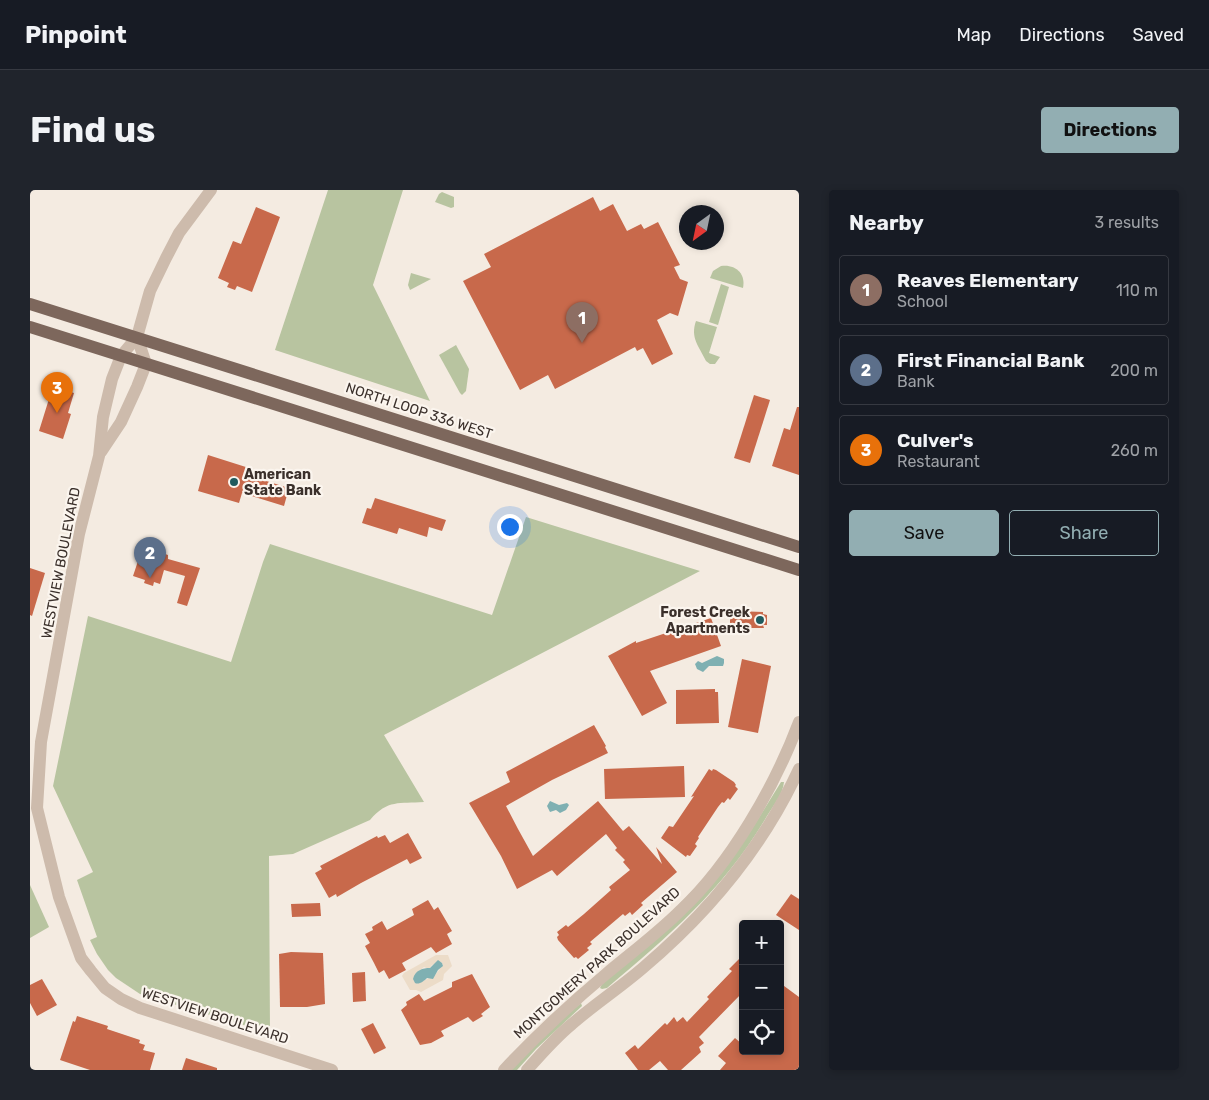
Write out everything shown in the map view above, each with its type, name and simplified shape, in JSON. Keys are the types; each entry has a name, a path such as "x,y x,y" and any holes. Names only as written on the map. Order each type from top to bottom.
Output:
{"main road":[{"name":"NORTH LOOP 336 WEST","path":"30,304 799,547"},
{"path":"30,327 799,570"},
{"path":"450,459 459,440"}],"street":[{"name":"WESTVIEW BOULEVARD","path":"211,190 179,232 150,291 137,337 121,356 112,379 103,416 99,456 79,534 41,742 37,808 59,897 81,958 105,988 121,999 140,1008 332,1070"},
{"path":"137,337 146,364"},
{"name":"WESTVIEW BOULEVARD","path":"99,456 121,422 146,364"},
{"name":"MONTGOMERY PARK BOULEVARD","path":"504,1070 534,1037 682,909 707,881 729,852 765,796 799,722"},
{"name":"MONTGOMERY PARK BOULEVARD","path":"527,1070 545,1049 571,1024 643,968 687,929 717,896 745,862 772,821 799,769"},
{"path":"580,997 590,1010"}],"green space":[{"path":"328,190 403,190 373,285 430,401 275,350"},
{"path":"442,192 454,197 454,207 451,208 435,202"},
{"path":"721,266 731,266 741,274 743,288 710,278 713,271"},
{"path":"411,273 431,279 410,290 408,285"},
{"path":"721,284 729,287 718,325 709,322"},
{"path":"696,321 717,327 709,353 720,357 715,364 710,364 706,361 696,342 694,327"},
{"path":"456,345 469,369 466,391 462,395 439,355"},
{"path":"526,517 700,571 384,735 424,802 401,803 388,806 376,813 370,820 293,854 269,856 270,1033 140,994 116,978 97,954 90,940 97,937 77,880 93,872 53,786 88,616 231,662 270,544 492,615"},
{"path":"781,782 784,782 775,804 751,842 715,888 653,949 607,988 600,988 603,982 750,832"},
{"path":"30,885 49,927 30,938"},
{"path":"581,1003 582,1006 536,1049 517,1070 509,1070 531,1046"}],"shaded area":[{"path":"436,955 448,955 452,966 444,974 443,980 421,992 410,990 402,976 404,973","holes":["441,962 443,965 435,975 421,982 415,974 424,967 429,969 432,965"]}],"water":[{"path":"717,656 724,659 723,666 709,666 703,672 697,669 695,664 698,661 702,663"},
{"path":"550,801 559,805 567,803 569,805 566,810 560,813 556,810 550,812 547,806"},
{"path":"438,960 443,966 438,970 433,979 427,978 420,983 415,983 413,979 417,972 430,968"}],"building":[{"path":"593,197 600,211 613,204 627,231 641,224 644,229 658,222 680,265 674,267 680,279 688,282 678,316 670,313 657,320 673,354 652,365 643,348 637,351 635,347 555,389 548,375 520,390 463,281 491,267 484,254"},
{"path":"256,207 280,217 252,292 237,286 235,290 227,287 229,283 218,278 233,241 241,244"},
{"path":"53,386 74,393 68,413 71,414 63,439 39,431"},
{"path":"754,395 770,400 750,463 734,458"},
{"path":"797,407 799,407 799,475 772,466 784,428 790,430"},
{"name":"American State Bank","path":"208,455 249,468 247,475 289,488 284,506 242,493 239,503 198,491"},
{"path":"375,498 446,520 442,531 429,527 427,537 399,528 397,534 362,523 367,508 371,509"},
{"path":"142,549 158,555 159,552 168,555 168,559 200,568 187,606 177,603 185,576 164,570 160,584 154,582 153,586 144,583 145,580 133,576"},
{"path":"30,568 45,573 32,616 30,615"},
{"path":"736,611 763,612 763,614 767,615 767,625 763,625 764,628 730,628 730,614 736,613"},
{"path":"711,618 721,646 650,671 667,703 642,716 608,656 636,641 636,643"},
{"path":"742,659 771,666 758,733 728,727"},
{"path":"715,689 715,692 718,692 719,723 676,724 676,690"},
{"path":"594,725 608,753 552,780 506,806 533,856 598,801 623,831 629,826 662,864 656,847 677,872 641,903 643,905 632,915 630,912 625,916 623,914 590,942 592,944 587,948 589,950 578,959 574,958 558,940 557,937 559,935 557,932 566,925 568,927 584,914 611,890 609,887 630,870 623,862 625,860 615,850 617,848 606,834 557,876 552,870 517,889 501,856 469,803 510,782 506,772"},
{"path":"684,766 685,797 605,799 604,769"},
{"path":"709,769 712,771 713,769 716,770 734,782 738,789 730,800 728,798 718,807 698,837 695,844 697,846 690,856 687,855 686,857 661,838 669,826 673,827"},
{"path":"408,833 422,858 410,864 407,859 337,897 336,894 329,898 315,873 322,869 320,866 377,836 378,838 385,835 390,843"},
{"path":"791,894 799,899 799,930 776,915"},
{"path":"428,900 434,910 438,907 452,931 447,934 452,944 436,953 431,947 402,963 406,970 389,979 384,970 379,973 365,946 370,943 365,934 373,930 372,927 382,921 387,930 414,915 412,909"},
{"path":"320,903 321,916 292,917 291,904"},
{"path":"291,952 323,953 325,1004 307,1007 280,1007 279,954"},
{"path":"739,959 739,996 699,1037 704,1043 699,1047 701,1052 681,1070 668,1070 660,1061 649,1070 638,1070 625,1053 635,1045 638,1049 674,1017 677,1022 683,1017 687,1022 709,999 707,997 732,971 729,969"},
{"path":"365,972 366,1001 353,1002 352,973"},
{"path":"472,974 490,1007 481,1014 483,1016 473,1022 468,1017 441,1031 444,1036 431,1043 420,1045 401,1010 407,1005 406,1002 419,994 424,1001 452,987 452,982"},
{"path":"42,979 57,1005 37,1016 30,1003 30,985"},
{"path":"784,986 799,997 799,1070 720,1070 726,1063 718,1056 735,1038 739,1042 739,1055 784,1055"},
{"path":"77,1016 108,1026 107,1029 140,1040 139,1043 145,1045 143,1050 155,1053 150,1070 90,1070 60,1060 73,1021 75,1022"},
{"path":"373,1023 386,1048 374,1054 361,1029"},
{"path":"186,1058 217,1068 217,1070 182,1070"}],"place":[{"name":"Reaves Elementary","path":"582,343"},
{"name":"Culver's","path":"57,413"},
{"name":"American State Bank","path":"234,482"},
{"name":"First Financial Bank","path":"150,578"},
{"name":"Forest Creek Apartments","path":"760,620"}]}
